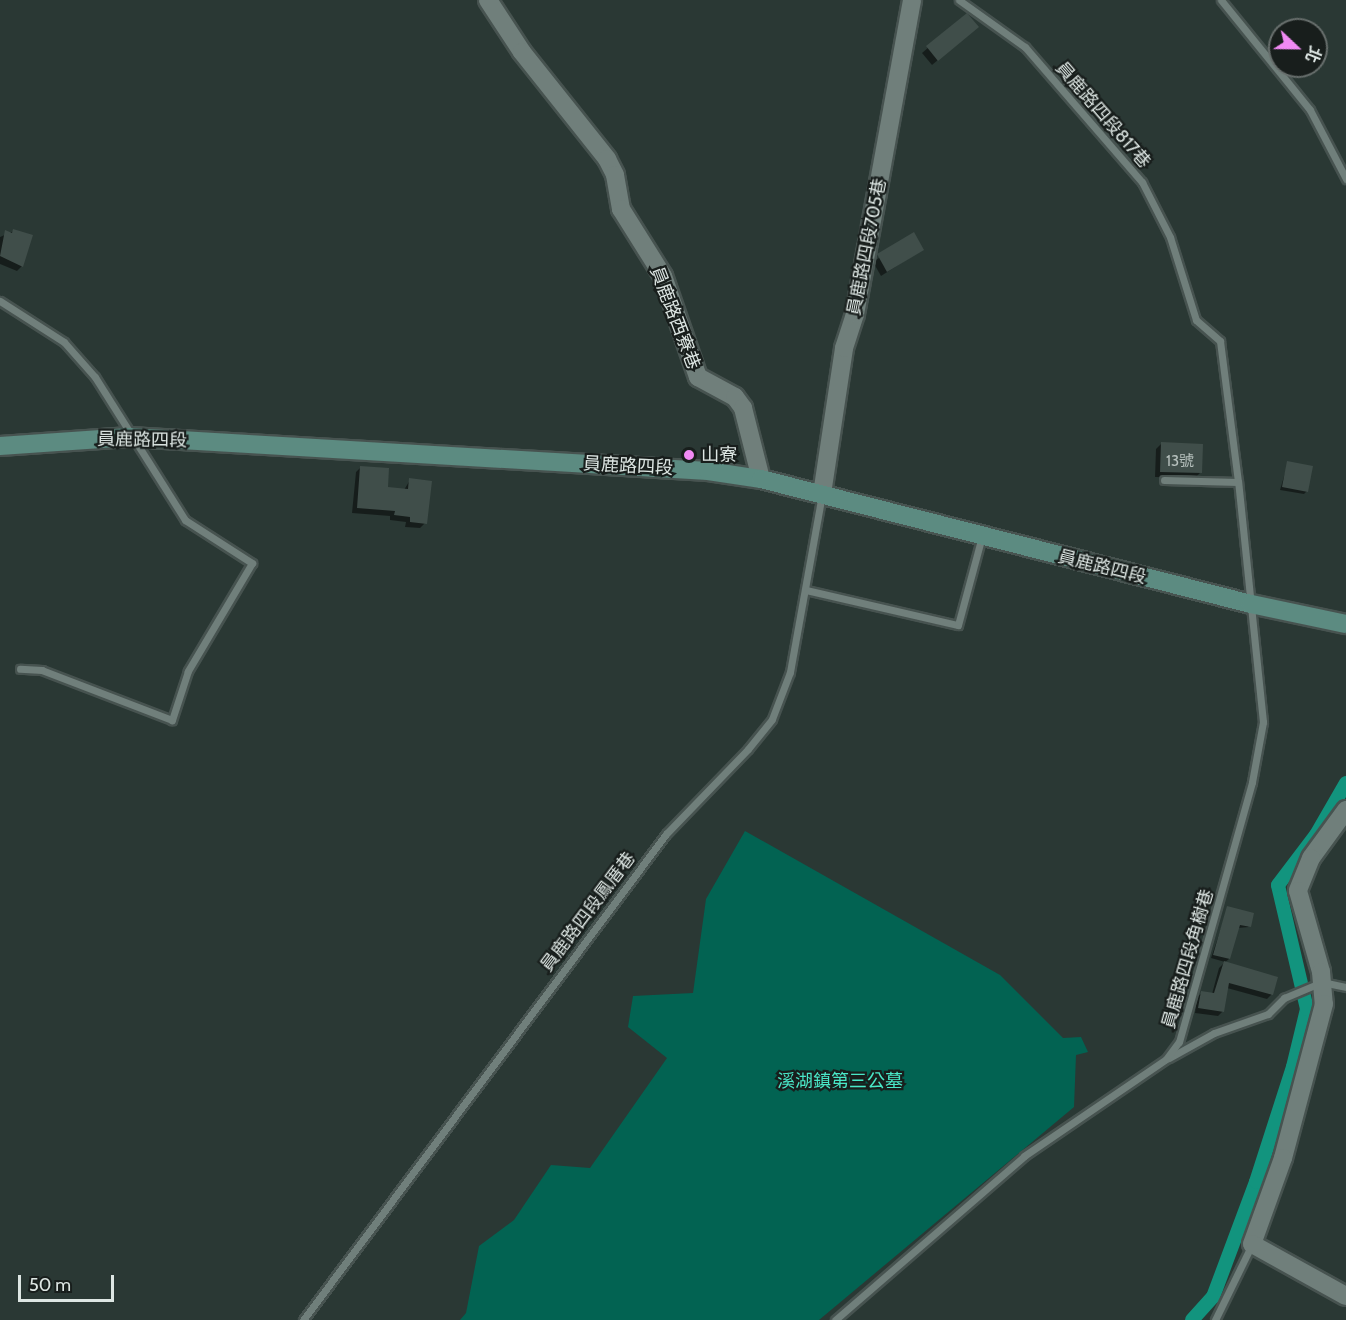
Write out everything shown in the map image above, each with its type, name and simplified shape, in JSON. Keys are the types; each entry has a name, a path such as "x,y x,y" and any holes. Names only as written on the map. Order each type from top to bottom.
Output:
{"main road":[{"name":"員鹿路四段","path":"0,446 130,437 708,471 761,479 1251,604 1346,624"}],"street":[{"name":"員鹿路西寮巷","path":"488,0 522,52 607,159 615,175 621,209 663,276 698,377 735,397 743,408 761,479"},
{"name":"員鹿路四段705巷","path":"822,494 844,348 855,314 912,0"},
{"path":"1346,810 1311,858 1298,891 1322,982 1324,1004 1318,1034 1283,1158 1252,1244 1346,1296"}],"lane":[{"name":"員鹿路四段817巷","path":"959,0 1025,47 1142,182 1170,237 1196,320 1220,341 1238,482"},
{"path":"1221,0 1310,110 1346,178"},
{"path":"0,301 64,342 95,377 130,437 185,520 252,563 188,671 172,720 42,670 20,669"},
{"path":"1164,480 1238,482"},
{"name":"員鹿路四段角樹巷","path":"835,1320 1024,1156 1166,1059 1179,1042 1186,1024 1252,782 1263,722 1238,482"},
{"name":"員鹿路四段鳳厝巷","path":"303,1320 666,834 748,749 772,719 790,672 822,494"},
{"path":"806,590 958,625 982,536"},
{"path":"1166,1059 1214,1033 1268,1014 1284,998 1322,982 1346,987"},
{"path":"1215,1320 1252,1244"}],"green space":[{"name":"溪湖鎮第三公墓","path":"745,831 1000,975 1063,1038 1081,1037 1088,1052 1076,1055 1074,1107 819,1320 460,1320 466,1313 479,1246 514,1220 551,1165 590,1168 667,1058 628,1027 633,996 693,993 706,899"}],"building":[{"path":"967,13 979,27 938,61 926,46"},
{"path":"13,229 33,235 23,267 0,256 5,230 12,233"},
{"path":"914,232 924,250 887,272 877,254"},
{"path":"1161,442 1203,444 1202,473 1160,472"},
{"path":"1287,461 1313,466 1308,492 1282,487"},
{"path":"360,466 389,468 388,487 408,489 409,478 432,481 427,524 410,522 410,517 394,515 395,511 357,508"},
{"path":"1227,906 1254,913 1251,927 1240,925 1230,959 1213,955"},
{"path":"1224,961 1278,977 1273,995 1229,983 1224,1012 1198,1008 1201,991 1214,993"}],"waterway":[{"path":"1192,1320 1213,1297 1256,1182 1293,1067 1307,1009 1278,885 1316,835 1346,783"}],"place":[{"name":"山寮","path":"689,455"}]}
